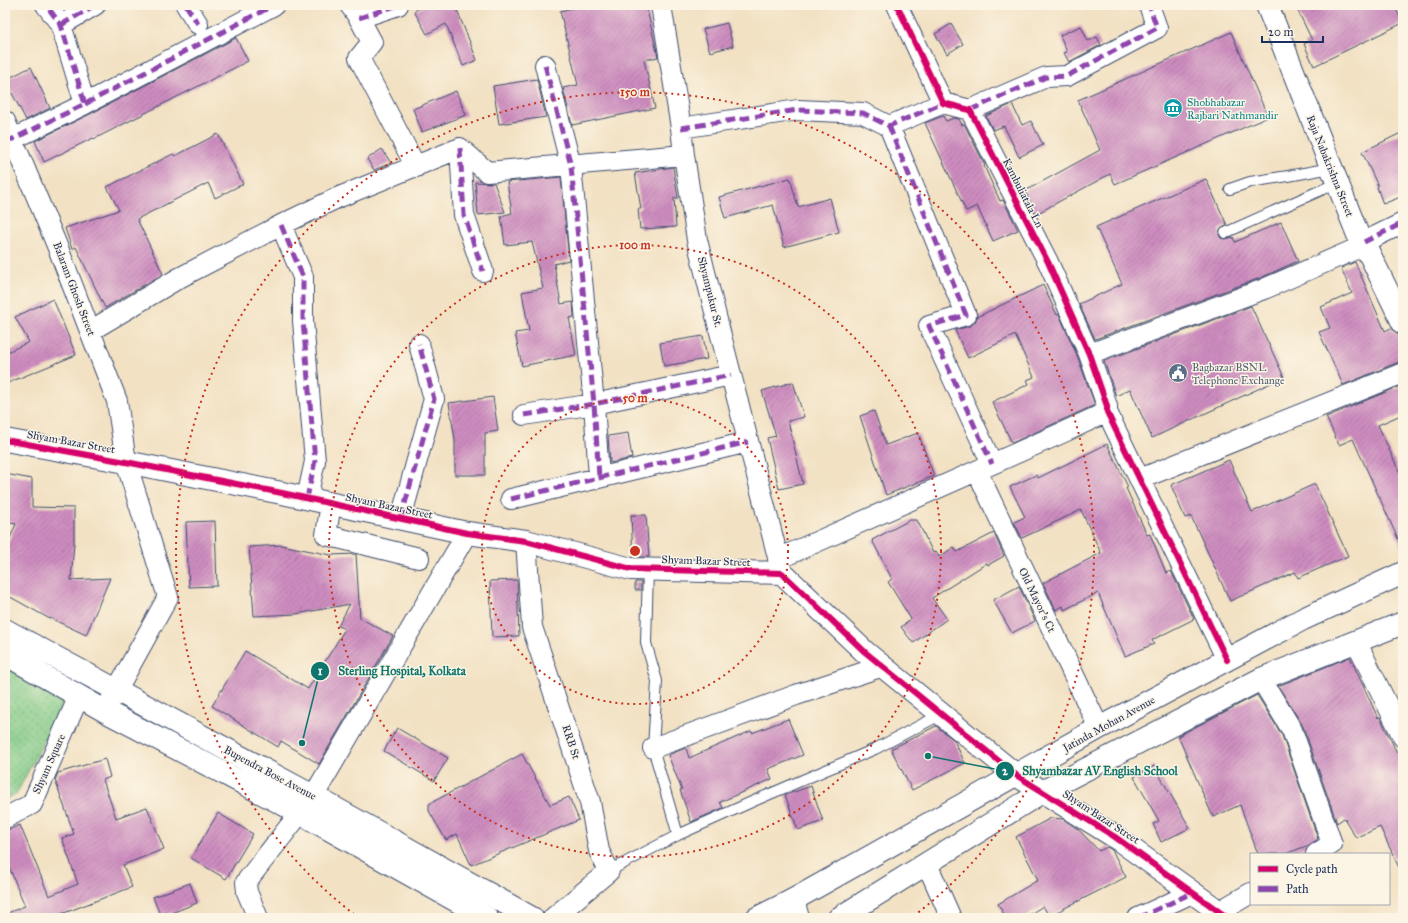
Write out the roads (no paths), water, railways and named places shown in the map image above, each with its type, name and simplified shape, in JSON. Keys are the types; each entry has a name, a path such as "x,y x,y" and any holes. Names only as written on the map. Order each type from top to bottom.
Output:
{"main road":[{"name":"Raja Nabakrishna Street","path":"1266,5 1358,235 1364,244 1403,323"},
{"name":"Shyam Bazar Street","path":"5,440 126,462 307,498 467,533 526,541 631,569 780,566 865,652 1016,775 1115,837 1224,915"},
{"name":"Jatinda Mohan Avenue","path":"757,918 796,909 1016,775 1099,728 1303,619 1403,573"},
{"path":"838,918 1042,792 1261,679 1403,623"},
{"name":"Bupendra Bose Avenue","path":"5,630 313,796 532,918"},
{"name":"Bupendra Bose Avenue","path":"5,654 105,711 300,813 487,918"}],"street":[{"path":"46,5 61,25 84,104"},
{"path":"61,25 95,5"},
{"path":"186,5 198,24"},
{"path":"8,133 84,104 274,5"},
{"path":"398,5 354,11 372,42 359,58 416,167"},
{"name":"Shyampukur St.","path":"661,5 698,240 780,566"},
{"path":"897,5 943,103"},
{"path":"681,128 798,110 863,112 889,126 943,103 970,110 1046,77 1067,76 1157,28 1149,5"},
{"path":"545,65 571,166 594,404 599,477"},
{"name":"Kambuliatala Ln","path":"970,110 1048,262 1089,354 1107,406 1107,412 1227,660"},
{"name":"Old Mayor's Ct","path":"889,126 966,315 929,326 984,468 1099,728"},
{"name":"Balaram Ghosh Street","path":"8,133 58,248 118,401 126,462 168,597 105,711"},
{"path":"90,331 179,278 281,225 337,198 460,148"},
{"path":"460,148 487,172 571,166 684,155"},
{"path":"460,148 464,215 483,271"},
{"path":"1089,354 1264,289 1364,244 1403,223"},
{"path":"281,225 303,277 303,321 315,461 307,498"},
{"path":"401,518 434,399 419,344"},
{"path":"1140,479 1403,373"},
{"path":"524,415 594,404 731,375"},
{"path":"780,566 984,468 1107,412"},
{"path":"511,499 748,442"},
{"path":"331,503 326,536 419,558"},
{"path":"258,918 247,892 246,882 313,796 467,533"},
{"name":"RRB St","path":"526,541 532,627 590,802 599,851 609,871"},
{"path":"1356,641 1403,737"},
{"path":"653,748 796,695 883,666"},
{"path":"1261,679 1292,730 1332,844 1318,853"},
{"name":"Shyam Square","path":"5,818 32,804 79,696"},
{"path":"927,864 951,918"},
{"path":"553,918 609,871"},
{"path":"1138,918 1192,893"},
{"path":"1224,915 1250,893"}],"lane":[{"path":"1230,189 1250,182 1288,176 1334,175"},
{"path":"1225,233 1334,175"},
{"path":"648,569 646,643 656,681 653,748 678,835"},
{"path":"609,871 678,835 875,749 940,714"}],"place":[{"name":"Shobhabazar Rajbari Nathmandir","path":"1173,108"},
{"name":"Bagbazar BSNL Telephone Exchange","path":"1178,373"},
{"name":"Sterling Hospital, Kolkata","path":"302,743"},
{"name":"Shyambazar AV English School","path":"928,756"}]}
